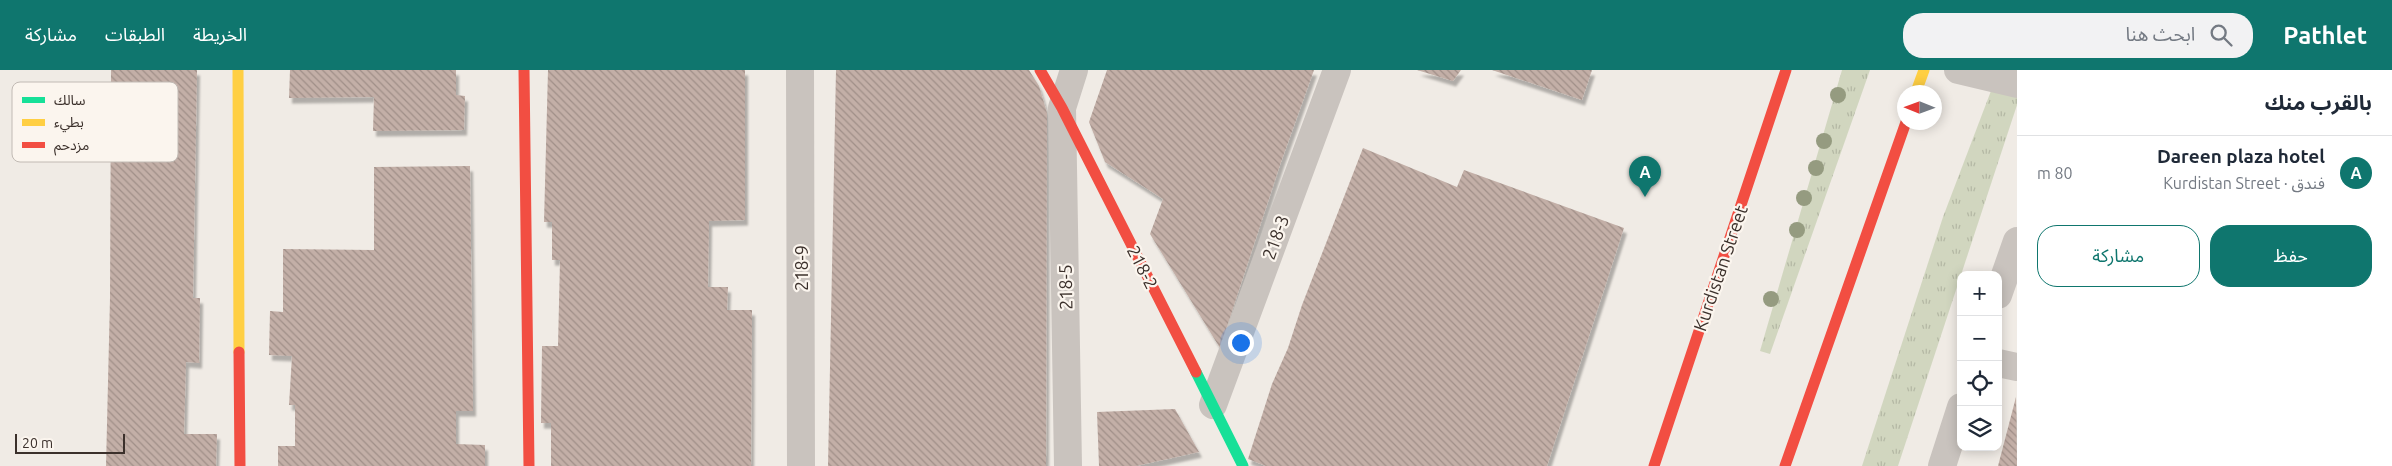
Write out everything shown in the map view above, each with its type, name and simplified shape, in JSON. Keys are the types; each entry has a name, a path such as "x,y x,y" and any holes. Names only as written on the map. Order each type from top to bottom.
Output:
{"main road":[{"path":"238,70 240,466"},
{"path":"524,70 529,466"},
{"name":"218-2","path":"1040,70 1062,108 1243,466"},
{"name":"Kurdistan Street","path":"1654,466 1786,70"},
{"path":"1919,85 1924,70"},
{"path":"1785,466 1903,130"}],"street":[{"name":"218-9","path":"800,70 801,466"},
{"name":"218-5","path":"1068,466 1062,108 1074,70"},
{"name":"218-3","path":"1213,405 1337,70"},
{"path":"1958,70 2017,84"},
{"path":"2002,284 2017,241"},
{"path":"2002,364 2017,367"},
{"path":"1942,466 1957,419"}],"green space":[{"path":"1842,70 1870,70 1770,354 1760,351"},
{"path":"1994,83 2017,97 2017,105 1962,271 1957,271 1957,287 1898,466 1862,466 1943,217"}],"building":[{"path":"111,70 197,70 193,298 200,298 199,363 186,362 184,434 217,434 216,466 106,466 111,162 178,162 178,82 111,82"},
{"path":"290,70 456,70 456,95 465,96 464,130 373,131 374,97 289,98"},
{"path":"548,70 745,70 745,220 709,221 708,287 728,287 727,310 752,310 751,466 551,466 551,423 541,423 542,346 558,346 560,260 552,260 552,222 544,222"},
{"path":"836,70 1029,70 1039,86 1047,113 1046,466 828,466"},
{"path":"1107,70 1314,70 1281,162 1220,348 1150,234 1163,199 1105,162 1089,122"},
{"path":"1417,70 1461,70 1453,81"},
{"path":"1492,70 1592,70 1582,100"},
{"path":"1363,148 1457,187 1464,170 1624,228 1547,466 1266,466 1248,459 1272,384 1288,348 1302,305"},
{"path":"470,166 473,411 456,411 456,444 485,445 485,466 278,466 278,446 295,446 295,405 289,405 292,356 269,355 270,311 283,312 283,249 374,250 374,167"},
{"path":"2016,397 2017,466 1998,466"},
{"path":"1175,409 1199,452 1136,466 1099,466 1097,412"}],"traffic: fast":[{"path":"1196,372 1243,466"}],"traffic: slow":[{"path":"238,70 239,352"},
{"path":"1919,85 1924,70"}],"traffic: jam":[{"path":"524,70 529,466"},
{"path":"1040,70 1062,108 1196,372"},
{"path":"1654,466 1786,70"},
{"path":"1785,466 1903,130"},
{"path":"239,352 240,466"}],"place":[{"name":"Dareen plaza hotel","path":"1645,197"}]}
